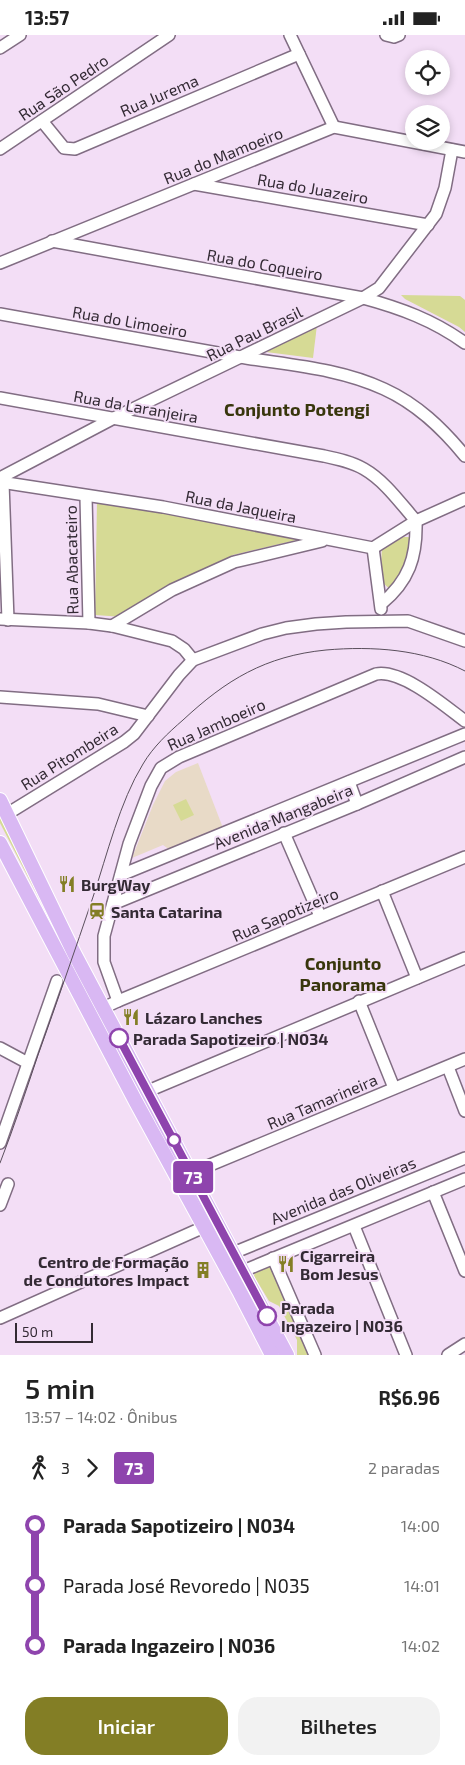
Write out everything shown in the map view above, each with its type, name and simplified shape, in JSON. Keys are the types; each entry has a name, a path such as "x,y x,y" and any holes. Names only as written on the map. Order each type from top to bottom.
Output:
{"main road":[{"path":"0,800 74,953 287,1355"},
{"path":"0,843 272,1355"}],"street":[{"path":"0,48 20,35"},
{"name":"Rua São Pedro","path":"0,149 169,35"},
{"path":"290,35 334,127 465,152"},
{"name":"Rua Jurema","path":"42,121 64,148 75,149 299,54"},
{"name":"Rua do Mamoeiro","path":"0,263 334,127"},
{"name":"Rua Pau Brasil","path":"1,481 114,418 363,299 380,289 436,214 445,188 452,150"},
{"name":"Rua do Juazeiro","path":"194,184 428,225"},
{"name":"Rua do Coqueiro","path":"52,241 398,307 448,331 465,343"},
{"name":"Rua do Limoeiro","path":"0,314 323,370 359,379 410,403 432,420 465,456"},
{"name":"Rua da Laranjeira","path":"0,398 346,461 366,470 382,483 416,521"},
{"path":"1,481 4,620 89,623 112,626 172,641 184,649 193,660"},
{"name":"Rua da Jaqueira","path":"1,481 86,497 163,507 373,548"},
{"name":"Rua Abacateiro","path":"86,497 89,623"},
{"path":"383,621 373,548 416,521 465,499"},
{"path":"381,604 393,595 402,583 410,566 416,544 416,521"},
{"path":"112,626 172,590 234,562 326,540"},
{"name":"Rua Pitombeira","path":"7,814 134,734 178,675 193,660 286,628 323,623 408,621 464,638"},
{"name":"Rua Jamboeiro","path":"118,1001 104,962 104,936 134,830 151,786 161,768 188,753 376,674 389,674 398,677 431,695 465,721"},
{"path":"0,697 98,704 148,716"},
{"name":"Avenida Mangabeira","path":"121,875 465,734"},
{"name":"Avenida Mangabeira","path":"113,903 358,804 465,757"},
{"path":"349,782 358,804"},
{"path":"284,833 320,917"},
{"name":"Rua Sapotizeiro","path":"118,1001 465,857"},
{"path":"382,891 417,978"},
{"path":"148,1091 358,1001 465,958"},
{"path":"0,1143 58,981"},
{"path":"103,1008 118,1001"},
{"path":"358,1001 394,1088"},
{"path":"0,1048 28,1063"},
{"name":"Rua Tamarineira","path":"191,1173 465,1059"},
{"path":"448,1067 465,1111"},
{"name":"Avenida das Oliveiras","path":"233,1253 465,1158"},
{"path":"243,1271 465,1179"},
{"path":"0,1205 8,1184"},
{"path":"433,1192 465,1271"},
{"path":"354,1226 406,1355"},
{"path":"0,1318 204,1227"},
{"path":"274,1258 315,1355"},
{"path":"448,1355 465,1346"}],"shaded area":[{"path":"198,763 223,828 170,850 163,845 132,858 153,805 165,781 176,772"}],"green space":[{"path":"401,295 460,296 465,300 465,332 405,299"},
{"path":"317,325 313,358 266,352"},
{"path":"97,501 301,539 233,555 182,581 123,617 95,615"},
{"path":"404,537 414,537 403,571 391,590 384,584 381,565 382,546"},
{"path":"186,799 194,815 181,821 173,805"},
{"path":"0,805 60,939 0,823"},
{"path":"272,1264 309,1355 297,1355 297,1340 279,1306 269,1301 254,1276 255,1271"}],"tram line":[{"path":"0,1163 127,794 143,764 161,741 199,706 231,682 265,664 304,653 343,649 397,651 432,658 465,671"}],"bus line":[{"name":"73","path":"119,1038 267,1316"}],"place":[{"name":"BurgWay","path":"67,884"},
{"name":"Santa Catarina","path":"97,911"},
{"name":"Lázaro Lanches","path":"131,1017"},
{"name":"Parada Sapotizeiro | N034","path":"119,1038"},
{"name":"Cigarreira Bom Jesus","path":"286,1264"},
{"name":"Centro de Formação de Condutores Impact","path":"203,1270"},
{"name":"Parada Ingazeiro | N036","path":"267,1316"}],"district":[{"name":"Conjunto Potengi","path":"297,409"},
{"name":"Conjunto Panorama","path":"343,974"}]}
